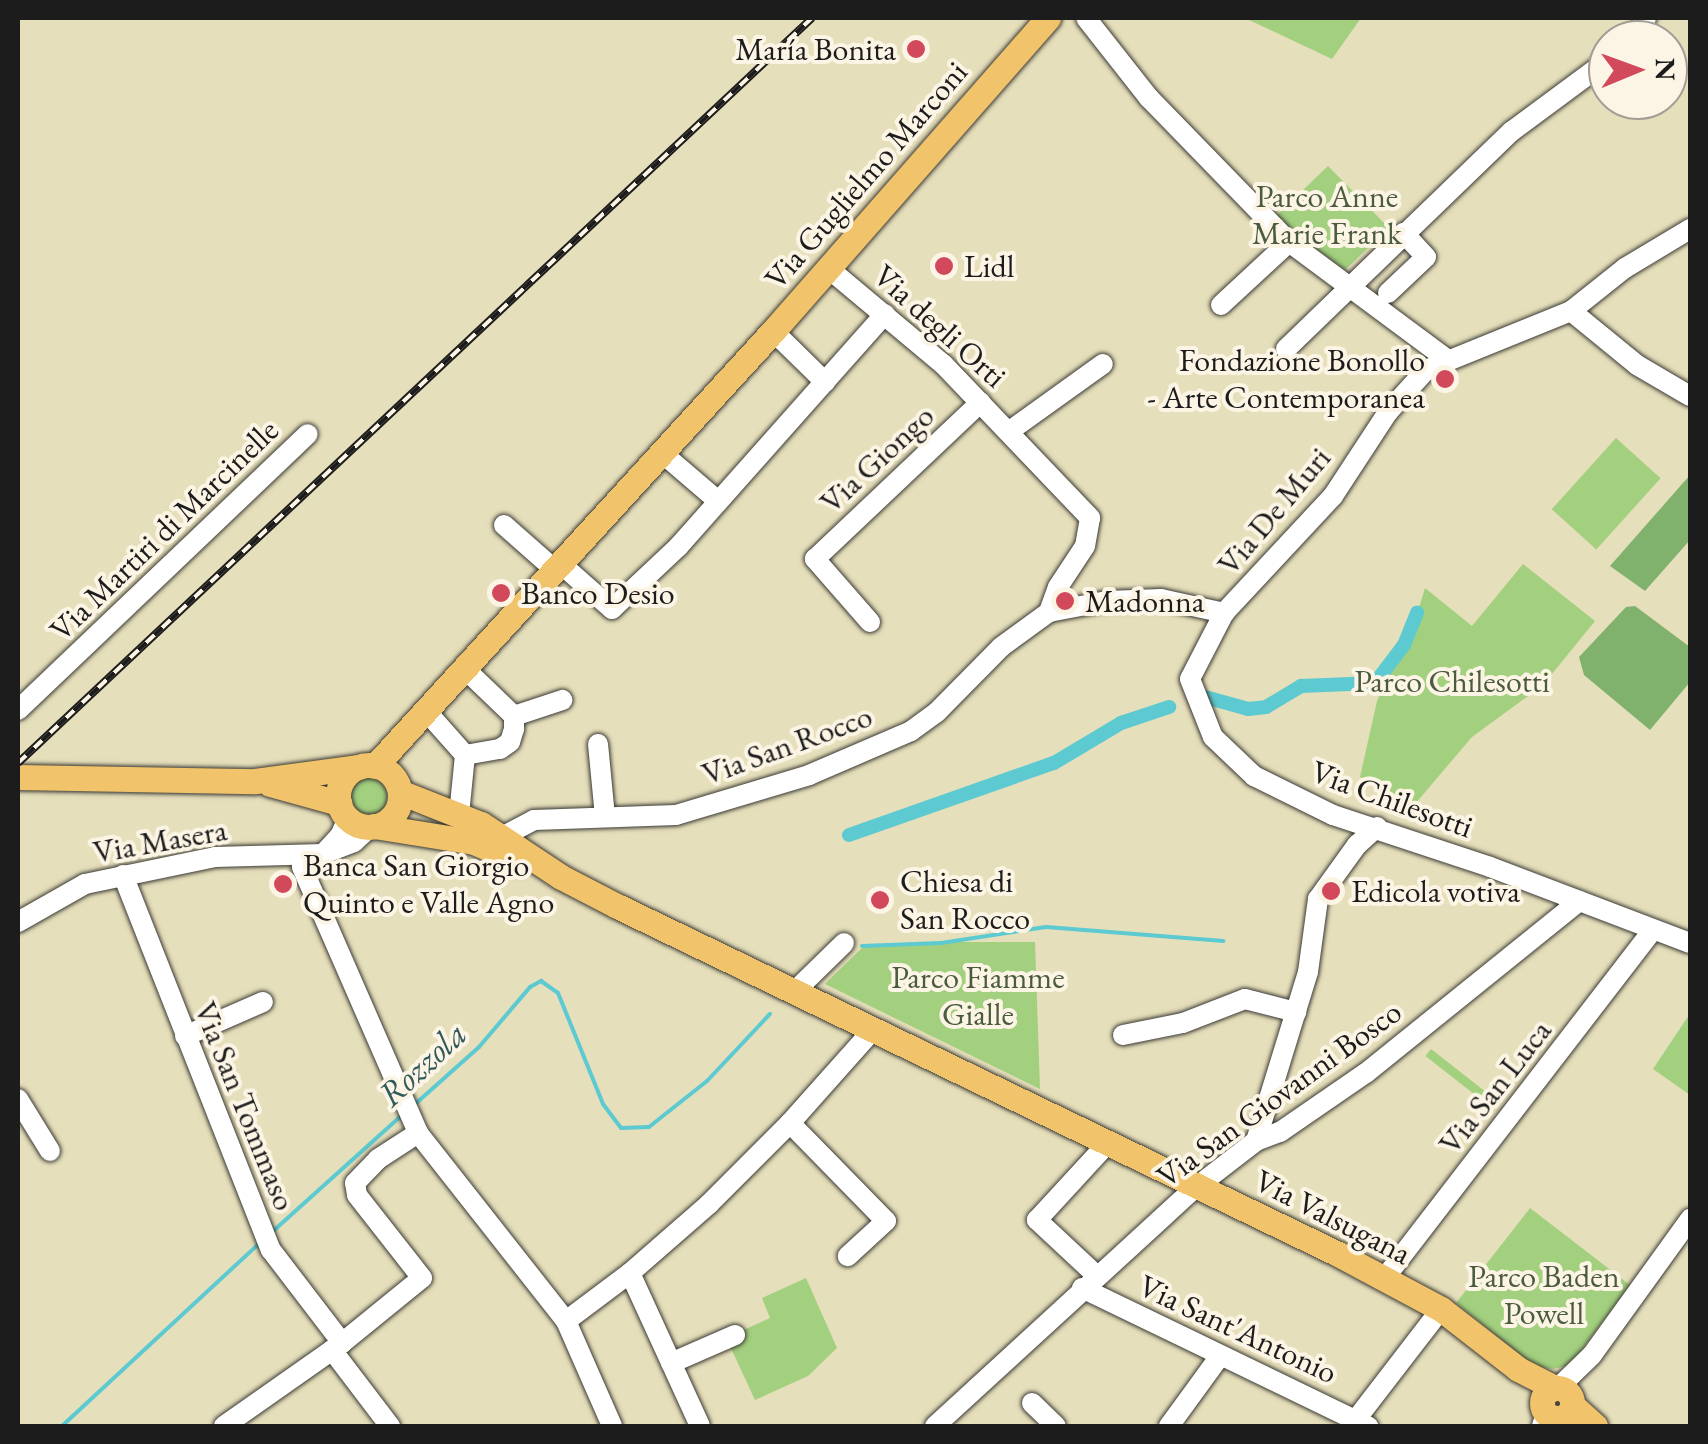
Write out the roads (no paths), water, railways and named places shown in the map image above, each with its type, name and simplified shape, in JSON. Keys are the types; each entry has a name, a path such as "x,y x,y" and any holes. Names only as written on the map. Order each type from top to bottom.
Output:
{"main road":[{"name":"Via Guglielmo Marconi","path":"358,819 342,781 367,766 466,670 773,331 1048,18"},
{"name":"Via Guglielmo Marconi","path":"317,770 364,752 423,714"},
{"name":"Via Guglielmo Marconi","path":"255,781 358,819 394,814 398,766 423,714"},
{"name":"Via Guglielmo Marconi","path":"18,777 255,781 367,766"},
{"path":"367,766 398,787"},
{"name":"Via Valsugana","path":"398,787 461,827 870,1032 1384,1279 1441,1310 1518,1369 1559,1410 1594,1426"},
{"name":"Via Valsugana","path":"358,819 461,827 507,838 561,877"}],"street":[{"path":"1086,18 1149,98 1289,242 1448,360"},
{"path":"1286,349 1512,131 1588,75"},
{"name":"Via De Muri","path":"1224,613 1274,564 1332,496 1388,412 1426,370 1571,311 1625,268 1690,229"},
{"path":"1388,292 1426,257 1404,234"},
{"path":"1221,304 1289,242"},
{"name":"Via degli Orti","path":"828,268 886,314 1010,430 1091,524 1048,612"},
{"path":"1571,311 1637,366 1690,396"},
{"path":"504,526 612,609 680,546 886,314"},
{"name":"Via Guglielmo Marconi","path":"773,331 825,382"},
{"name":"Via degli Orti","path":"1010,430 1102,364"},
{"name":"Via Giongo","path":"870,622 814,559 981,402"},
{"name":"Via Martiri di Marcinelle","path":"18,710 308,434"},
{"path":"662,453 718,501"},
{"name":"Via San Rocco","path":"507,838 534,820 676,815 809,775 897,738 937,712 1001,648 1048,612 1107,601 1161,600 1224,613"},
{"name":"Via Chilesotti","path":"1224,613 1190,678 1213,736 1254,776 1334,814 1614,912 1652,931 1690,943"},
{"path":"466,670 514,716"},
{"path":"514,716 562,700"},
{"path":"423,714 465,755 461,827"},
{"path":"465,755 500,749 510,742 514,716"},
{"path":"598,744 605,817"},
{"name":"Via Masera","path":"18,922 85,884 123,874 215,857 323,854 358,819"},
{"path":"1256,1141 1308,972 1318,899 1358,845 1378,827"},
{"path":"301,855 302,867 411,1118 566,1321 612,1426"},
{"name":"Via San Tommaso","path":"123,874 271,1250 390,1426"},
{"name":"Via San Giovanni Bosco","path":"935,1426 1197,1187 1256,1141 1280,1132 1366,1073 1578,900"},
{"name":"Via San Luca","path":"1384,1279 1652,931"},
{"path":"794,992 844,943"},
{"path":"1123,1035 1184,1023 1245,999 1296,1012"},
{"path":"184,1036 264,1002"},
{"path":"566,1321 630,1274 790,1123 870,1032"},
{"path":"18,1099 50,1151"},
{"path":"224,1426 337,1347 422,1278 357,1194 354,1183 411,1118"},
{"path":"790,1123 886,1221 848,1256"},
{"path":"1089,1282 1038,1220 1107,1144"},
{"path":"1559,1410 1580,1370 1690,1219"},
{"path":"630,1274 700,1426"},
{"name":"Via Sant'Antonio","path":"1089,1282 1220,1356 1359,1424"},
{"path":"1359,1424 1441,1310"},
{"path":"671,1363 735,1335"},
{"path":"1169,1426 1220,1356"},
{"path":"1032,1403 1056,1426"}],"waterway":[{"path":"1205,697 1248,709 1266,707 1301,686 1375,683 1404,645 1417,612"},
{"path":"849,835 1054,763 1121,723 1169,707"},
{"name":"Rozzola","path":"862,946 941,943 1046,927 1223,941"},
{"name":"Rozzola","path":"413,1106 479,1047 530,987 541,981 558,993 603,1104 621,1128 649,1127 707,1081 770,1014"},
{"name":"Rozzola","path":"271,1233 402,1115"},
{"name":"Rozzola","path":"62,1426 261,1242"}],"railway":[{"path":"18,763 812,18"}],"place":[{"name":"María Bonita","path":"916,49"},
{"name":"Lidl","path":"944,266"},
{"name":"Fondazione Bonollo - Arte Contemporanea","path":"1445,379"},
{"name":"Banco Desio","path":"501,593"},
{"name":"Madonna","path":"1065,601"},
{"name":"Banca San Giorgio Quinto e Valle Agno","path":"283,884"},
{"name":"Edicola votiva","path":"1331,891"},
{"name":"Chiesa di San Rocco","path":"880,900"}],"park label":[{"name":"Parco Anne Marie Frank","path":"1327,216"},
{"name":"Parco Chilesotti","path":"1452,681"},
{"name":"Parco Fiamme Gialle","path":"978,996"},
{"name":"Parco Baden Powell","path":"1544,1296"}]}
